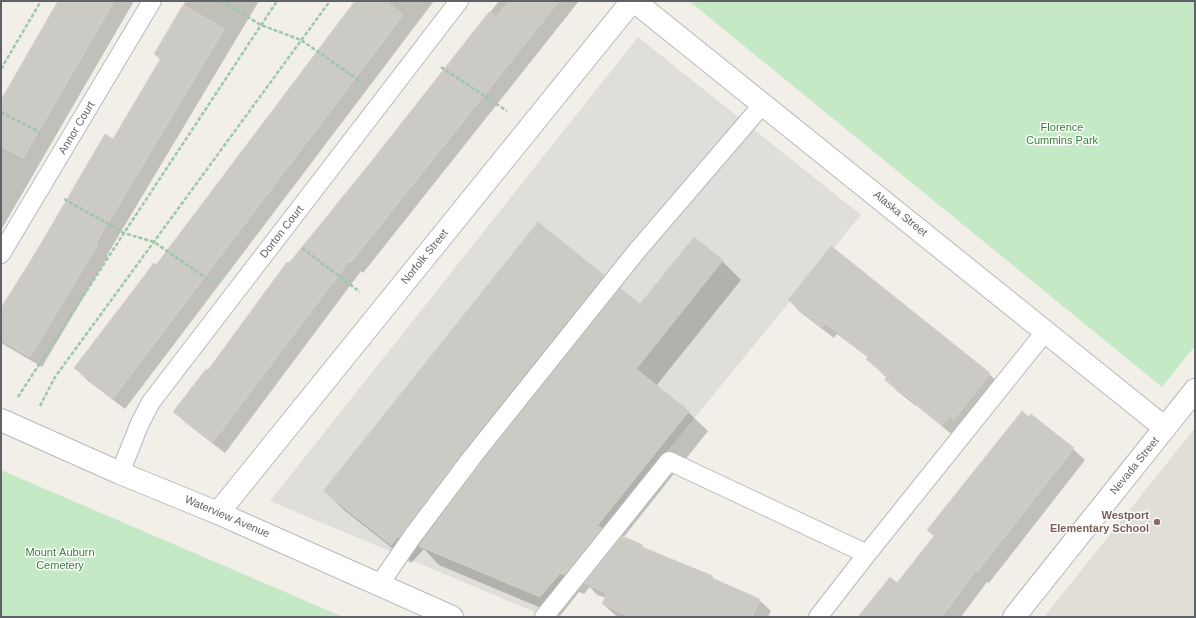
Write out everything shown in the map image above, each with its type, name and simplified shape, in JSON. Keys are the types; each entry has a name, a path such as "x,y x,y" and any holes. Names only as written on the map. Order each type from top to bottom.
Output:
{"street":[{"name":"Alaska Street","path":"633,1 1165,428"},
{"name":"Norfolk Street","path":"218,513 633,1"},
{"name":"Nevada Street","path":"1014,617 1195,390"},
{"name":"Waterview Avenue","path":"2,420 120,473 218,513 452,617"}],"lane":[{"name":"Annor Court","path":"1,254 152,1"},
{"name":"Dorton Court","path":"120,473 140,423 151,402 459,1"},
{"path":"379,585 473,456 636,252 763,104"},
{"path":"818,617 1045,332"},
{"path":"544,617 669,461 867,554"}],"path":[{"path":"1,69 41,1"},
{"path":"221,1 261,26 301,40 384,99"},
{"path":"2,420 277,1"},
{"path":"27,432 55,376 330,1"},
{"path":"420,52 530,127"},
{"path":"1,112 66,147"},
{"path":"42,186 124,233 154,242 232,296"},
{"path":"282,232 383,310"}],"shaded area":[{"path":"638,37 861,215 535,612 270,501"},
{"name":"Westport Elementary School","path":"1195,428 1195,617 1044,617"}],"green space":[{"name":"Florence Cummins Park","path":"689,1 1195,1 1195,346 1162,387"},
{"name":"Mount Auburn Cemetery","path":"1,470 343,617 1,617"}],"building":[{"path":"58,1 114,1 23,158 1,146 1,100"},
{"path":"355,1 386,1 403,15 113,398 74,368 154,263 156,265"},
{"path":"509,1 559,1 351,262 349,261 213,442 173,412 206,369 208,370 287,262 289,263 367,167 489,12 496,17"},
{"path":"183,5 224,29 96,243 98,244 30,357 1,340 1,308 39,247 105,134 113,139 161,58 154,54"},
{"path":"538,222 604,275 465,449 399,537 397,537 391,545 323,491"},
{"path":"694,237 723,260 636,369 689,411 597,526 602,528 564,575 560,573 540,597 419,546 481,462 620,288 640,304"},
{"path":"831,246 990,373 954,419 950,416 942,425 885,380 887,376 866,359 869,356 825,323 822,327 788,300"},
{"path":"1022,411 1029,417 1031,414 1074,448 977,572 975,571 942,617 858,617 890,577 897,583 934,536 927,530"},
{"path":"622,536 643,545 642,547 713,576 712,578 760,599 752,617 631,617 602,604 607,593 584,583"}],"place":[{"name":"Westport Elementary School","path":"1157,522"}]}
